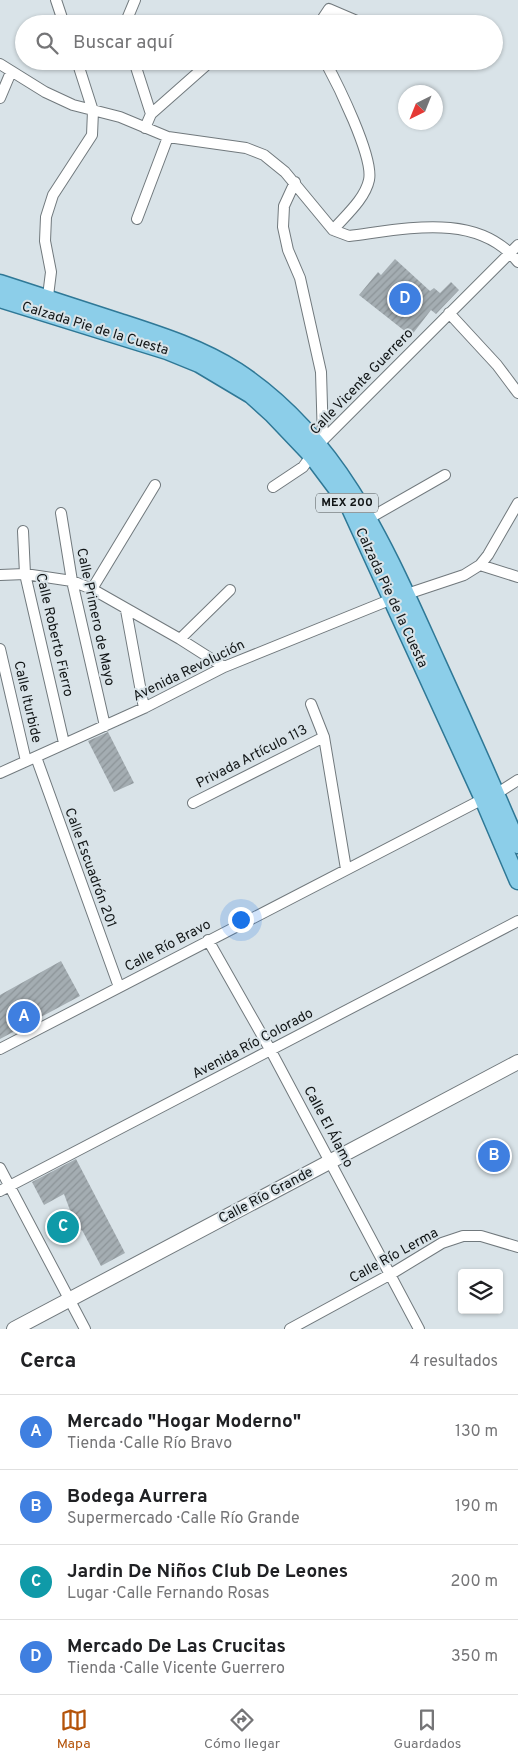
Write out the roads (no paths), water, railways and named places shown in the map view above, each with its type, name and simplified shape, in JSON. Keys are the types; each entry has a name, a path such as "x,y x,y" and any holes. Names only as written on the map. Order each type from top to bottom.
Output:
{"main road":[{"name":"Calzada Pie de la Cuesta","path":"0,283 46,306"},
{"name":"Calzada Pie de la Cuesta","path":"0,299 46,306 139,335 199,364 228,380 318,447 337,467 368,519 399,597 490,797 518,845"},
{"name":"Calzada Pie de la Cuesta","path":"318,447 399,597"},
{"name":"Calzada Pie de la Cuesta","path":"490,797 518,881"}],"street":[{"path":"56,0 61,15"},
{"path":"129,15 135,0"},
{"path":"325,15 329,9 343,15"},
{"path":"0,64 10,72 45,92 93,111 120,117 168,137 246,148 264,155 295,182 333,230 349,236 446,226 484,234 514,249 518,262"},
{"path":"46,306 51,272 45,241 46,217 53,195 92,135 93,111 80,70"},
{"path":"137,70 151,114"},
{"path":"145,128 151,114 201,70"},
{"path":"329,70 365,150 369,179 361,196 333,230"},
{"path":"0,98 10,72"},
{"path":"137,219 168,137"},
{"path":"295,182 284,206 283,227 288,250 300,278 320,372 318,447"},
{"name":"Calle Vicente Guerrero","path":"273,487 303,467 318,447 448,313 514,249"},
{"path":"448,313 497,365 518,393"},
{"path":"368,519 445,475"},
{"path":"92,589 155,485"},
{"path":"518,503 480,565 518,577"},
{"name":"Calle Primero de Mayo","path":"61,513 72,581 105,726"},
{"name":"Calle Roberto Fierro","path":"23,532 25,574 64,743"},
{"name":"Avenida Revolución","path":"0,773 144,708 224,667 399,597 464,575 480,565"},
{"path":"0,575 25,574 72,581 92,589 180,639 224,667"},
{"path":"180,639 230,590"},
{"path":"126,610 144,708"},
{"name":"Calle Iturbide","path":"0,649 31,759"},
{"path":"311,704 324,737 346,869"},
{"name":"Privada Artículo 113","path":"193,803 324,737"},
{"name":"Calle Escuadrón 201","path":"31,759 119,987"},
{"name":"Calle Río Bravo","path":"0,1049 346,869 490,797 518,780"},
{"name":"Avenida Río Colorado","path":"5,1189 518,921"},
{"name":"Calle El Álamo","path":"208,940 272,1050 419,1329"},
{"name":"Calle Río Grande","path":"14,1329 518,1062"},
{"path":"0,1168 5,1189 85,1329"},
{"name":"Calle Río Lerma","path":"290,1329 391,1274 442,1243 462,1236 481,1236 518,1247"}],"place":[{"name":"Mercado De Las Crucitas","path":"405,299"},
{"name":"Mercado \"Hogar Moderno\"","path":"24,1017"},
{"name":"Bodega Aurrera","path":"494,1156"},
{"name":"Jardin De Niños Club De Leones","path":"63,1227"}]}
